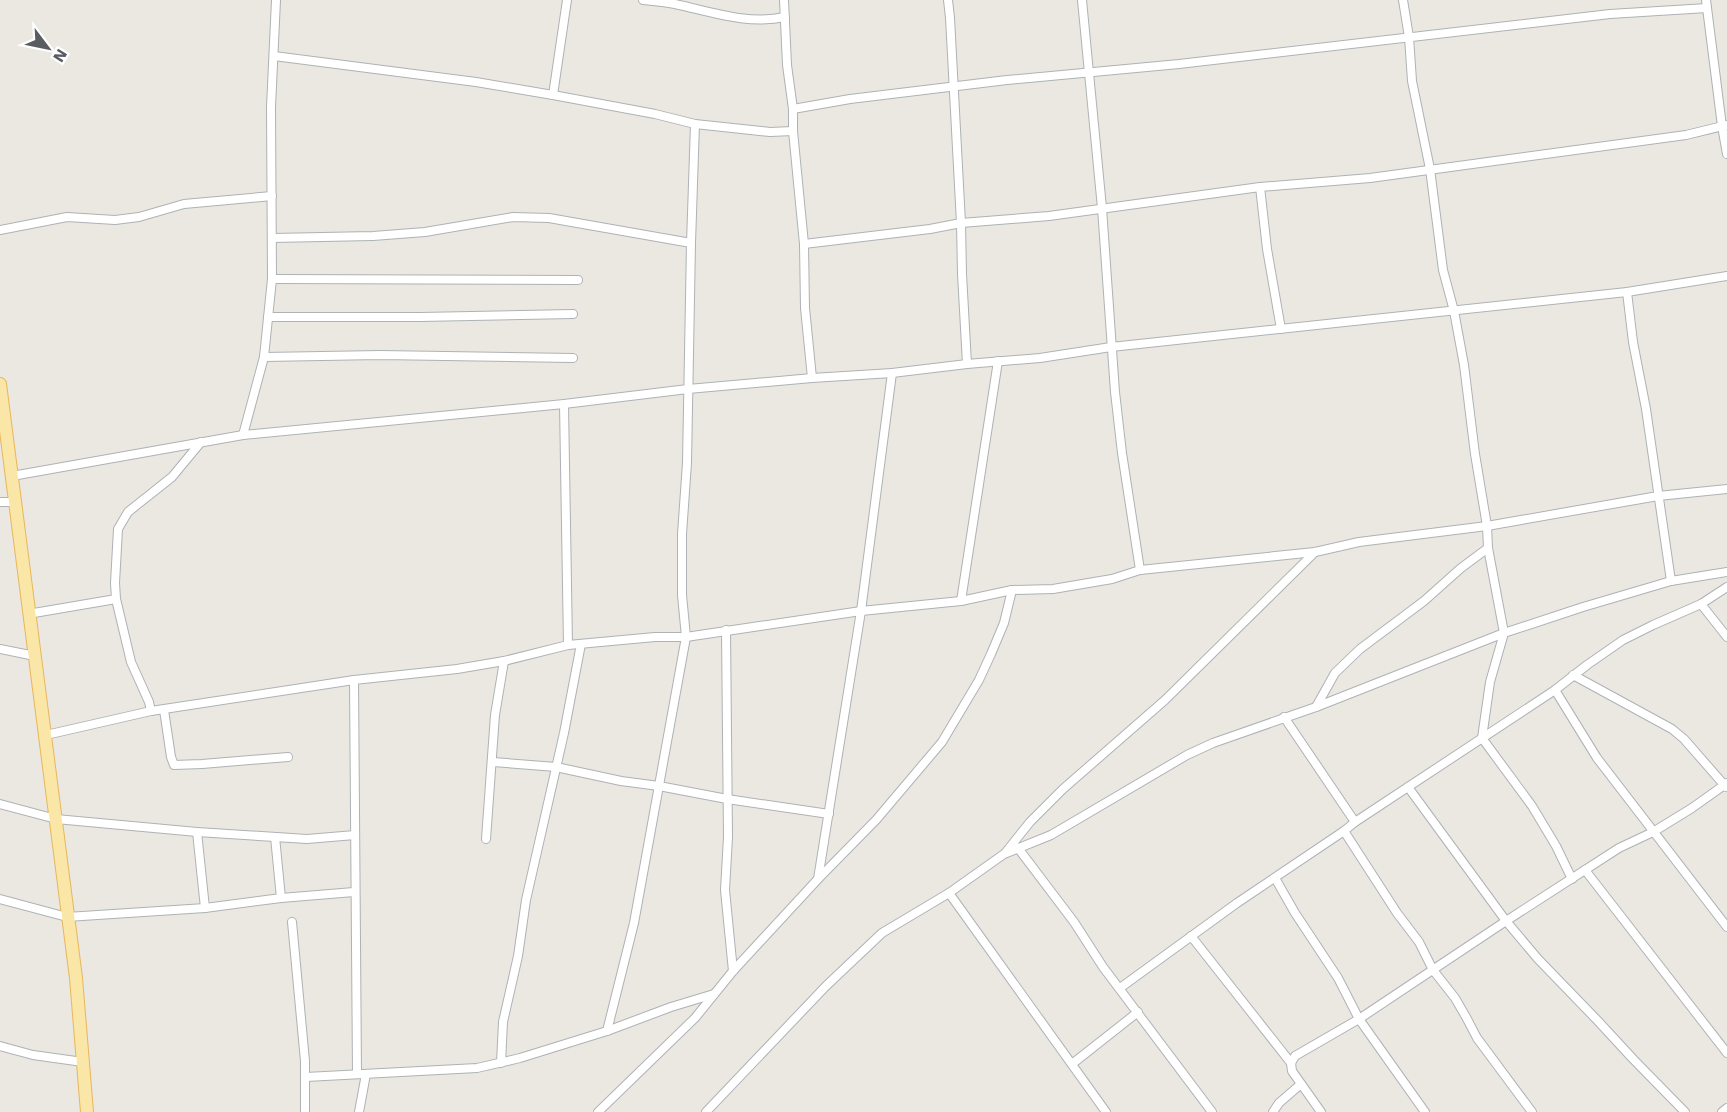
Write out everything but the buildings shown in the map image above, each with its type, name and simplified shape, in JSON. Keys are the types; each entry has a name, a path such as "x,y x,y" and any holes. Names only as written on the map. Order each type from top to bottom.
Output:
{"main road":[{"path":"0,384 78,996 87,1112"}],"street":[{"path":"243,435 264,357 272,279 271,107 276,0"},
{"path":"554,95 567,0"},
{"path":"643,0 675,4 734,17 768,21 785,17"},
{"path":"784,0 788,72 794,109 793,131 804,244 805,308 812,378"},
{"path":"948,0 967,364"},
{"path":"1082,0 1122,453 1140,570"},
{"path":"1403,0 1409,37 1412,81 1430,170 1443,270 1454,311 1464,365 1487,526 1488,548 1504,633 1490,682 1482,738 1532,806 1556,846 1572,879"},
{"path":"794,109 849,99 954,86 1707,4 1727,154"},
{"path":"274,56 415,73 554,95 694,123 770,132 793,131"},
{"path":"607,1031 634,923 686,637 682,595 682,534 687,464 694,123"},
{"path":"804,244 930,230 961,223 1028,218 1260,187 1370,178 1485,164 1686,135 1724,126"},
{"path":"1260,187 1267,249 1281,329"},
{"path":"0,230 67,217 115,220 139,217 184,204 272,196"},
{"path":"272,238 373,236 425,232 513,217 549,218 690,243"},
{"path":"12,476 243,435 564,404 688,389 892,373 1040,358 1112,347 1626,292 1727,276"},
{"path":"272,279 578,280"},
{"path":"1626,292 1671,581"},
{"path":"267,317 573,315"},
{"path":"264,357 380,355 573,358"},
{"path":"961,601 999,361"},
{"path":"818,879 861,611 892,373"},
{"path":"564,404 568,645"},
{"path":"151,711 131,662 116,599 118,529 128,512 172,477 201,442"},
{"path":"46,735 151,711 354,680 458,669 504,661 568,645 655,637 686,637 861,611 961,601 1012,590 1053,589 1112,579 1140,570 1314,552 1359,542 1487,526 1658,496 1727,489"},
{"path":"0,502 15,502"},
{"path":"1316,707 1335,673 1360,650 1488,548"},
{"path":"1004,854 1030,822 1063,789 1165,700 1314,552"},
{"path":"706,1112 826,986 878,937 1004,854 1051,835 1187,755 1212,743 1316,707 1504,633 1671,581 1727,572"},
{"path":"1120,988 1237,903 1408,786 1555,690 1623,640 1701,604 1727,587"},
{"path":"598,1112 695,1018 732,971 876,820 942,742 979,680 991,654 1004,623 1012,590"},
{"path":"28,614 116,599"},
{"path":"1701,604 1727,637"},
{"path":"726,630 728,837 725,890 732,971"},
{"path":"501,1062 503,1022 518,956 529,885 582,644"},
{"path":"0,648 35,656"},
{"path":"486,839 495,715 504,661"},
{"path":"1291,1063 1303,1050 1359,1019 1618,848 1653,832 1726,786 1684,739 1672,729 1574,675"},
{"path":"354,680 356,835 354,891 361,1074 359,1112"},
{"path":"1555,690 1597,758 1727,927"},
{"path":"164,710 174,765 288,757"},
{"path":"1284,717 1355,822"},
{"path":"492,762 556,767 727,800 829,814"},
{"path":"1408,786 1506,921 1538,959 1685,1112"},
{"path":"0,804 56,819 197,832 307,839 356,835"},
{"path":"1344,831 1397,913 1419,942 1433,970 1455,998 1477,1038 1532,1112"},
{"path":"197,832 205,908"},
{"path":"275,837 281,898"},
{"path":"1018,848 1074,922 1103,967 1212,1112"},
{"path":"1585,870 1727,1053"},
{"path":"1275,878 1338,978 1359,1019 1425,1112"},
{"path":"0,899 67,917 205,908 354,891"},
{"path":"949,892 1106,1112"},
{"path":"292,922 306,1077 305,1112"},
{"path":"1191,936 1291,1063 1292,1071 1321,1112"},
{"path":"306,1077 477,1068 520,1058 607,1031 671,1007 715,994"},
{"path":"1072,1064 1138,1012"},
{"path":"0,1046 33,1055 83,1062"},
{"path":"1273,1112 1279,1103 1301,1084"},
{"path":"1722,1112 1727,1108"}]}
